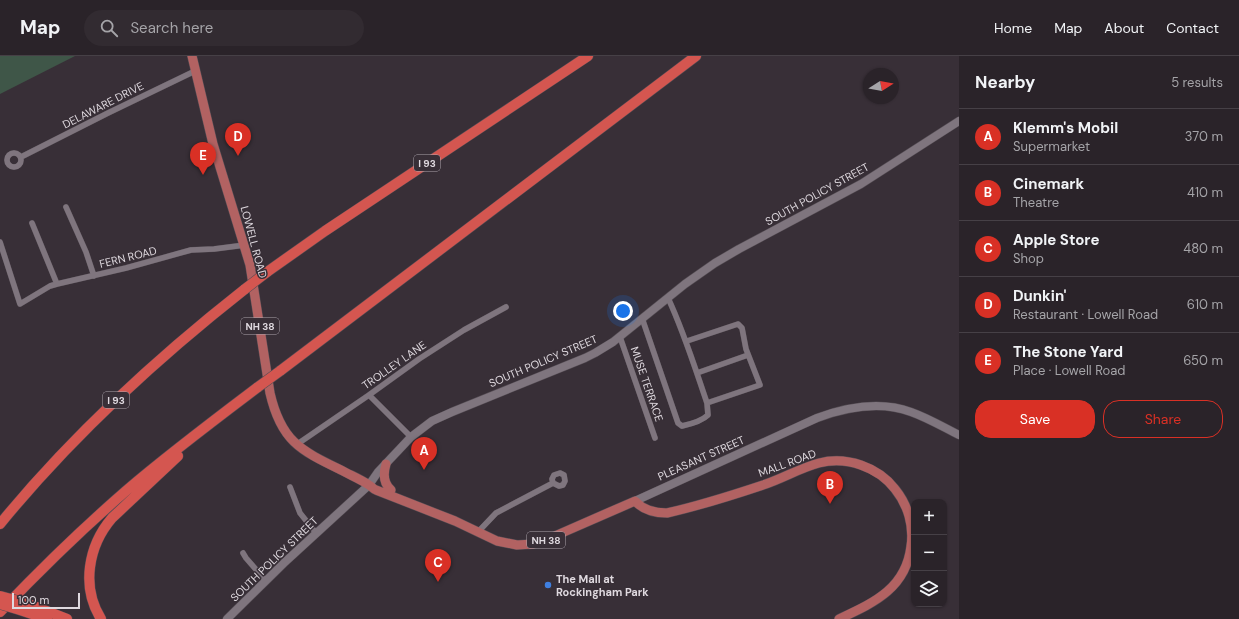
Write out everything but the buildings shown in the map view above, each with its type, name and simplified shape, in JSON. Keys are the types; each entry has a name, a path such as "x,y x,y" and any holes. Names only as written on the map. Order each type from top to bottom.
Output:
{"highway":[{"name":"I 93","path":"0,524 51,466 90,426 136,381 206,319 325,230 588,56"},
{"path":"0,612 45,566 106,509 153,469 258,387 696,56"},
{"path":"101,619 94,606 89,575 91,557 96,541 101,532 112,518 215,420"},
{"path":"0,596 47,619"},
{"path":"0,604 23,606 66,619"}],"main road":[{"name":"LOWELL ROAD","path":"192,56 216,152 245,245 252,276 272,400 279,422 288,436 309,454 369,485"},
{"name":"MALL ROAD","path":"635,501 646,510 667,513 764,485 814,465 827,462 840,461 853,463 865,466 878,473 893,486 907,509 912,535 910,555 902,573 888,592 878,600 839,619"},
{"path":"386,464 384,478 391,490"},
{"name":"PLEASANT STREET","path":"369,485 376,490 454,521 497,541 517,545 533,544 548,539 635,501"},
{"name":"PLEASANT STREET","path":"369,485 378,485 448,514 454,521"}],"street":[{"name":"DELAWARE DRIVE","path":"21,157 195,71"},
{"name":"SOUTH POLICY STREET","path":"227,619 316,533 369,485 386,464 422,427 437,418 595,353 620,337 698,274 715,263 861,184 959,121"},
{"path":"66,207 86,252 94,276"},
{"path":"32,223 57,284"},
{"name":"FERN ROAD","path":"0,242 20,304 50,286 57,284 126,268 191,250 245,245"},
{"path":"642,318 678,423 682,426 689,425 705,418 708,415 707,403 687,341 668,298"},
{"name":"TROLLEY LANE","path":"296,444 419,359 473,325 506,307"},
{"path":"687,341 738,324 742,328 748,355 760,385 707,403"},
{"name":"MUSE TERRACE","path":"620,337 655,438"},
{"path":"697,373 748,355"},
{"path":"369,395 411,437"},
{"name":"PLEASANT STREET","path":"635,501 817,418 837,411 869,406 890,407 920,416 959,435"},
{"path":"478,532 496,513 554,483"},
{"path":"290,487 300,513 316,533"},
{"path":"243,553 257,572 266,581"},
{"path":"257,572 258,589"}],"green space":[{"path":"0,56 75,56 0,94"}],"place":[{"name":"Dunkin'","path":"238,156"},
{"name":"The Stone Yard","path":"203,175"},
{"name":"Klemm's Mobil","path":"424,470"},
{"name":"Cinemark","path":"830,504"},
{"name":"Apple Store","path":"438,582"},
{"name":"The Mall at Rockingham Park","path":"548,585"}]}
